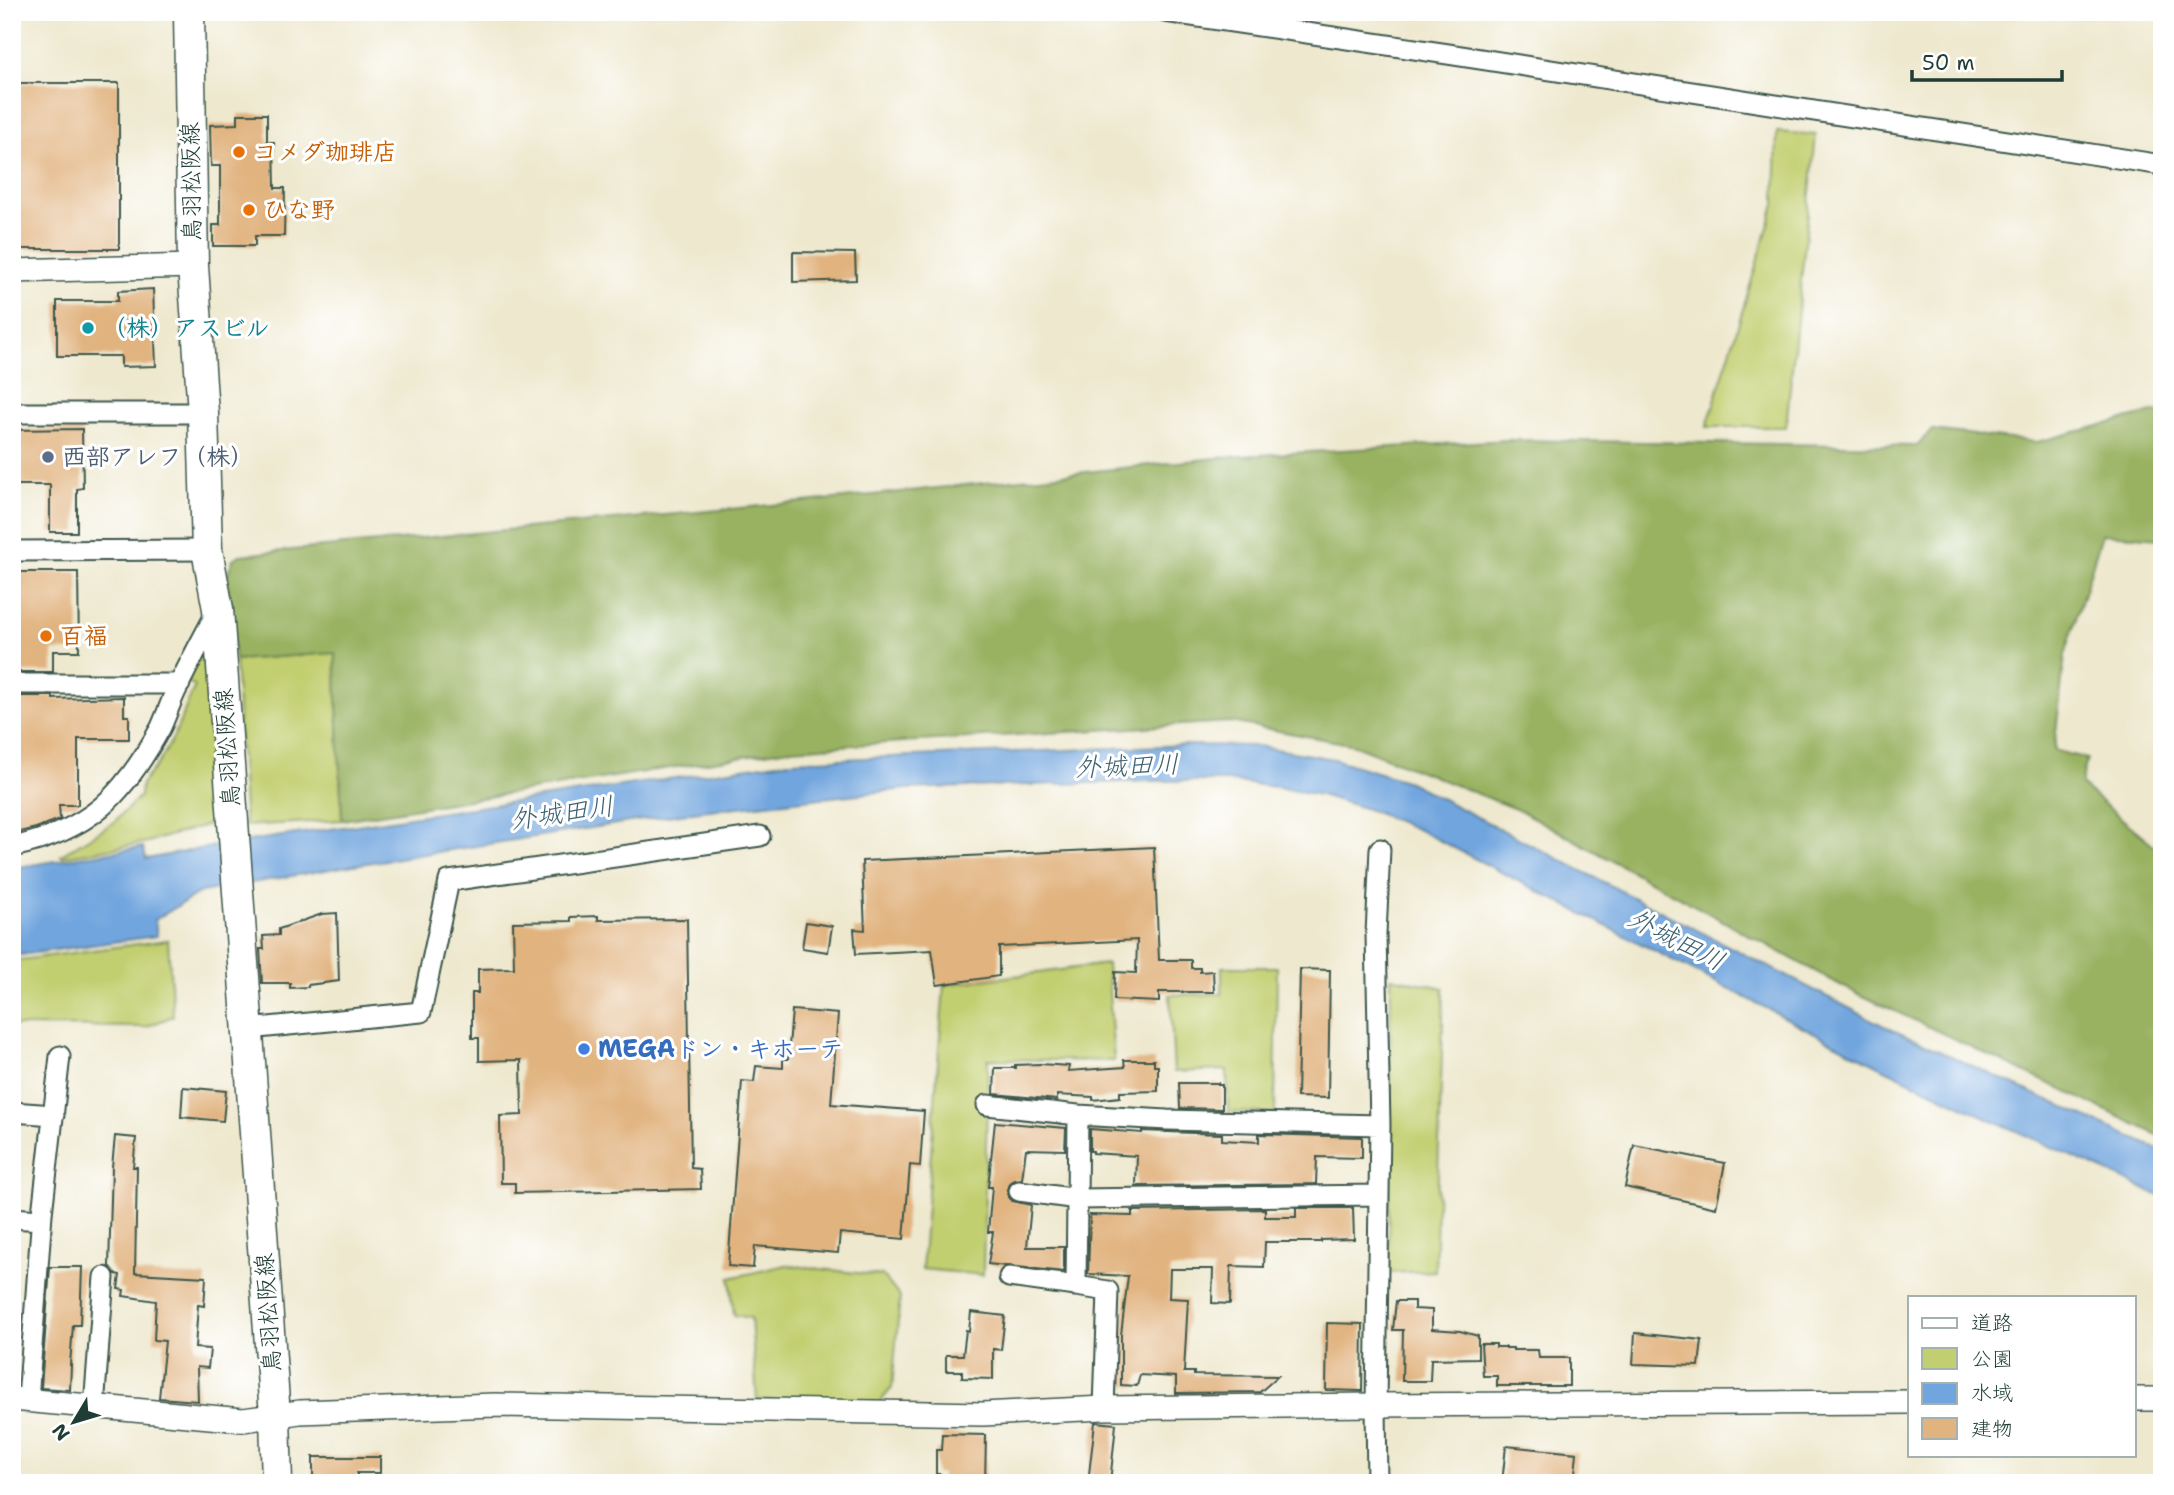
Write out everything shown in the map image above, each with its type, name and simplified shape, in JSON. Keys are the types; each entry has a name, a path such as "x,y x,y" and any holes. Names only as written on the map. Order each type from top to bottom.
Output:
{"main road":[{"name":"鳥羽松阪線","path":"189,12 193,267 203,414 207,550 218,609 275,1416 277,1483"}],"street":[{"path":"1165,12 2162,165"},
{"path":"12,271 193,267"},
{"path":"12,413 203,414"},
{"path":"12,551 207,550"},
{"path":"12,847 44,839 78,824 108,802 139,766 162,725 218,609"},
{"path":"12,684 180,684"},
{"path":"248,1029 421,1012 449,881 760,836"},
{"path":"1377,1483 1380,1125 1376,934 1380,849"},
{"path":"60,1056 20,1400 243,1420 300,1412 495,1405 983,1414 1104,1408 1908,1402"},
{"path":"987,1105 1079,1115 1167,1120 1380,1125"},
{"path":"12,1112 54,1115"},
{"path":"1076,1286 1079,1115"},
{"path":"1019,1191 1078,1199 1379,1195"},
{"path":"12,1218 41,1220"},
{"path":"1009,1277 1108,1291 1104,1408"},
{"path":"94,1407 103,1278"},
{"path":"2136,1399 2162,1399"}],"green space":[{"path":"1777,132 1816,135 1786,427 1707,427 1775,204"},
{"path":"2153,412 2162,413 2162,538 2102,534 2065,655 2054,750 2087,759 2081,785 2162,852 2162,1137 1844,987 1523,812 1355,745 1230,722 790,749 342,820 335,653 235,660 227,575 233,559 240,555 835,499 1225,457 1508,440 1916,446 1932,430 2037,442"},
{"path":"206,644 221,821 148,842 62,857 61,855 113,823 140,796 141,784 160,761 174,736 195,686 187,682"},
{"path":"335,653 342,820 245,826 235,660"},
{"path":"168,940 173,1016 146,1027 12,1026 12,961"},
{"path":"1107,964 1114,1061 988,1059 983,1275 922,1269 944,985"},
{"path":"1222,967 1277,967 1275,1113 1228,1112 1227,1070 1174,1072 1170,995 1222,994"},
{"path":"1391,977 1444,988 1435,1271 1388,1273"},
{"path":"786,1265 883,1276 900,1297 892,1388 879,1403 757,1400 751,1318 734,1315 730,1278"}],"water":[{"name":"外城田川","path":"1187,745 1258,746 1334,759 1409,782 1886,1027 2162,1151 2162,1197 1885,1069 1419,830 1367,809 1320,795 1228,781 906,789 700,811 354,865 201,892 155,920 157,936 12,956 12,868 143,847 146,859 221,845 790,761"}],"building":[{"path":"12,83 119,83 119,249 12,249"},
{"path":"238,114 267,114 267,142 274,142 275,188 285,188 284,236 255,236 255,246 213,246 213,225 220,225 220,166 211,166 210,125 238,124"},
{"path":"793,252 855,253 856,280 793,282"},
{"path":"153,289 156,366 121,367 121,356 57,356 57,301 118,301 118,291"},
{"name":"西部アレフ（株）","path":"82,429 83,488 77,489 77,532 50,532 50,485 12,485 12,430"},
{"path":"12,572 78,572 79,651 53,651 53,672 12,672"},
{"path":"12,696 53,696 53,699 124,697 124,716 129,716 129,739 78,739 78,805 59,805 60,819 12,834"},
{"path":"1154,847 1159,960 1191,960 1191,968 1200,968 1200,972 1213,971 1214,992 1159,992 1159,1002 1114,1000 1115,972 1136,973 1137,940 999,947 999,976 937,985 932,950 856,954 854,929 865,930 862,861"},
{"path":"337,913 339,981 290,988 290,983 262,983 260,949 264,949 263,936 279,935 279,929 322,914"},
{"name":"MEGAドン・キホーテ","path":"598,916 598,920 687,919 691,1168 700,1169 701,1189 515,1193 515,1183 501,1183 500,1116 522,1115 521,1060 479,1061 479,1038 472,1038 472,993 478,993 478,969 514,968 513,922 571,921 571,917"},
{"path":"806,922 832,926 828,952 802,948"},
{"path":"1300,969 1330,970 1328,1098 1297,1097"},
{"path":"792,1010 838,1014 831,1104 924,1111 920,1166 910,1165 904,1239 840,1233 838,1253 755,1246 753,1268 728,1266 742,1081 754,1082 756,1066 783,1068 783,1059 788,1059"},
{"path":"1124,1060 1154,1060 1154,1066 1158,1066 1158,1091 1120,1092 1120,1097 1093,1100 1093,1097 1057,1095 1057,1100 994,1094 995,1068 1040,1064 1069,1066 1068,1071 1125,1067"},
{"path":"1179,1083 1222,1085 1222,1109 1180,1108"},
{"path":"183,1087 226,1091 223,1121 181,1117"},
{"path":"995,1122 1066,1128 1065,1150 1026,1149 1022,1179 1014,1180 1007,1190 1012,1201 1031,1205 1027,1247 1064,1247 1064,1272 988,1264 993,1232 988,1232 992,1187 988,1187"},
{"path":"1090,1129 1222,1134 1222,1140 1259,1142 1259,1134 1362,1137 1362,1158 1317,1157 1316,1184 1136,1186 1137,1156 1093,1153 1090,1151"},
{"path":"115,1136 136,1138 133,1167 137,1167 135,1273 206,1277 204,1306 198,1305 195,1348 210,1349 208,1368 197,1367 198,1401 159,1398 165,1341 154,1340 156,1301 123,1296 124,1290 118,1289 120,1275 109,1266"},
{"path":"1634,1145 1725,1163 1716,1208 1625,1187"},
{"path":"1296,1208 1353,1208 1354,1239 1265,1242 1264,1267 1231,1266 1230,1304 1212,1303 1213,1269 1170,1269 1169,1298 1188,1299 1184,1372 1194,1372 1194,1375 1278,1376 1260,1392 1176,1393 1176,1377 1140,1375 1137,1386 1121,1385 1121,1335 1128,1276 1088,1274 1090,1215 1132,1216 1132,1211 1265,1209 1265,1217 1296,1217"},
{"path":"50,1267 82,1267 80,1325 73,1325 70,1390 41,1388"},
{"path":"1396,1301 1414,1301 1414,1309 1432,1310 1432,1329 1460,1331 1478,1336 1478,1358 1431,1359 1430,1381 1402,1381 1403,1330 1393,1330"},
{"path":"971,1312 1005,1316 1001,1350 993,1349 993,1379 962,1378 962,1371 946,1371 946,1355 963,1355"},
{"path":"1327,1323 1363,1324 1362,1391 1326,1390"},
{"path":"1635,1333 1702,1340 1699,1366 1633,1364"},
{"path":"1481,1344 1496,1344 1496,1347 1513,1350 1538,1350 1539,1358 1569,1358 1569,1386 1497,1386 1497,1376 1483,1376"},
{"path":"1095,1422 1116,1424 1110,1483 1088,1483"},
{"path":"942,1434 986,1435 985,1483 941,1483 941,1474 936,1474 936,1450 941,1450"},
{"path":"1506,1446 1577,1453 1574,1483 1502,1483"},
{"path":"313,1457 380,1457 380,1473 357,1473 357,1483 313,1483"}],"place":[{"name":"コメダ珈琲店","path":"239,152"},
{"name":"ひな野","path":"249,210"},
{"name":"（株）アスビル","path":"88,328"},
{"name":"西部アレフ（株）","path":"48,457"},
{"name":"百福","path":"46,636"},
{"name":"MEGAドン・キホーテ","path":"584,1049"}]}
